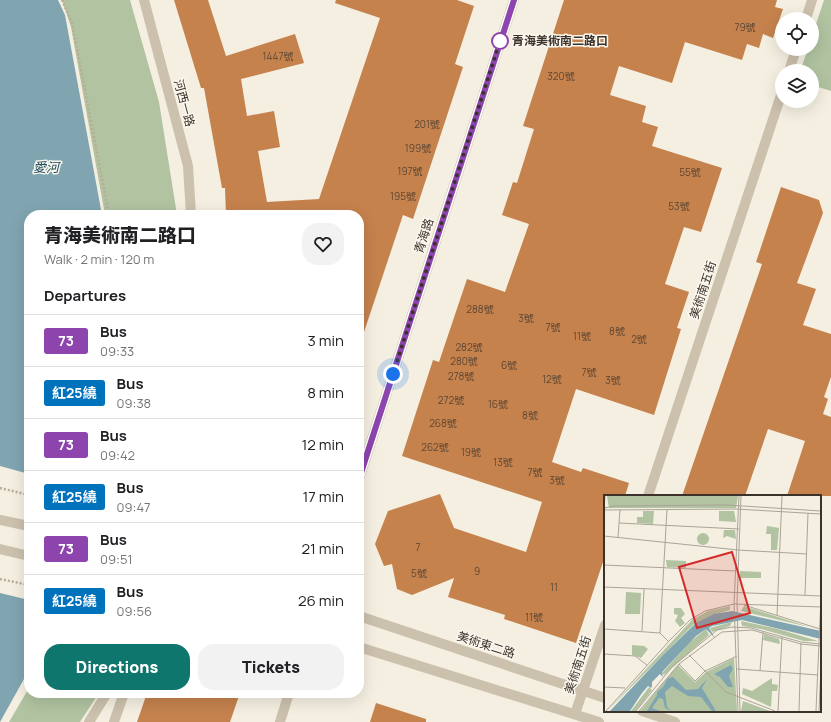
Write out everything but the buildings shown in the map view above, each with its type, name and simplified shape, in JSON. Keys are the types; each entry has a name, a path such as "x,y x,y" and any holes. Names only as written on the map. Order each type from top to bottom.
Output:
{"street":[{"name":"河西一路","path":"144,0 188,166 191,210"},
{"name":"青海路","path":"364,464 514,0"},
{"path":"808,12 812,0"},
{"name":"美術南五街","path":"648,495 777,108"},
{"path":"0,520 24,525"},
{"path":"0,549 24,555"},
{"name":"美術東二路","path":"364,618 604,698"},
{"name":"美術南五街","path":"575,714 604,628"},
{"path":"364,649 599,722"},
{"path":"88,722 104,698"},
{"path":"114,722 122,698"},
{"path":"280,722 287,698"},
{"path":"645,712 675,722"}],"path":[{"path":"62,0 72,23 108,210"},
{"path":"0,488 24,494"},
{"path":"0,579 24,584"}],"green space":[{"path":"62,0 130,0 159,102 176,210 104,210 71,27"},
{"path":"824,0 831,0 831,91 819,87 819,64 803,64 805,56 819,56 819,15"},
{"path":"24,696 24,698 96,698 80,722 9,722"}],"water":[{"name":"愛河","path":"0,0 58,0 65,15 101,210 24,210 24,679 0,722"}],"pier":[{"path":"0,466 24,473 24,599 0,593"}],"bus line":[{"name":"73","path":"364,464 514,0"}],"place":[{"name":"青海美術南二路口","path":"500,41"}],"route":[{"path":"393,374 500,41"}]}
